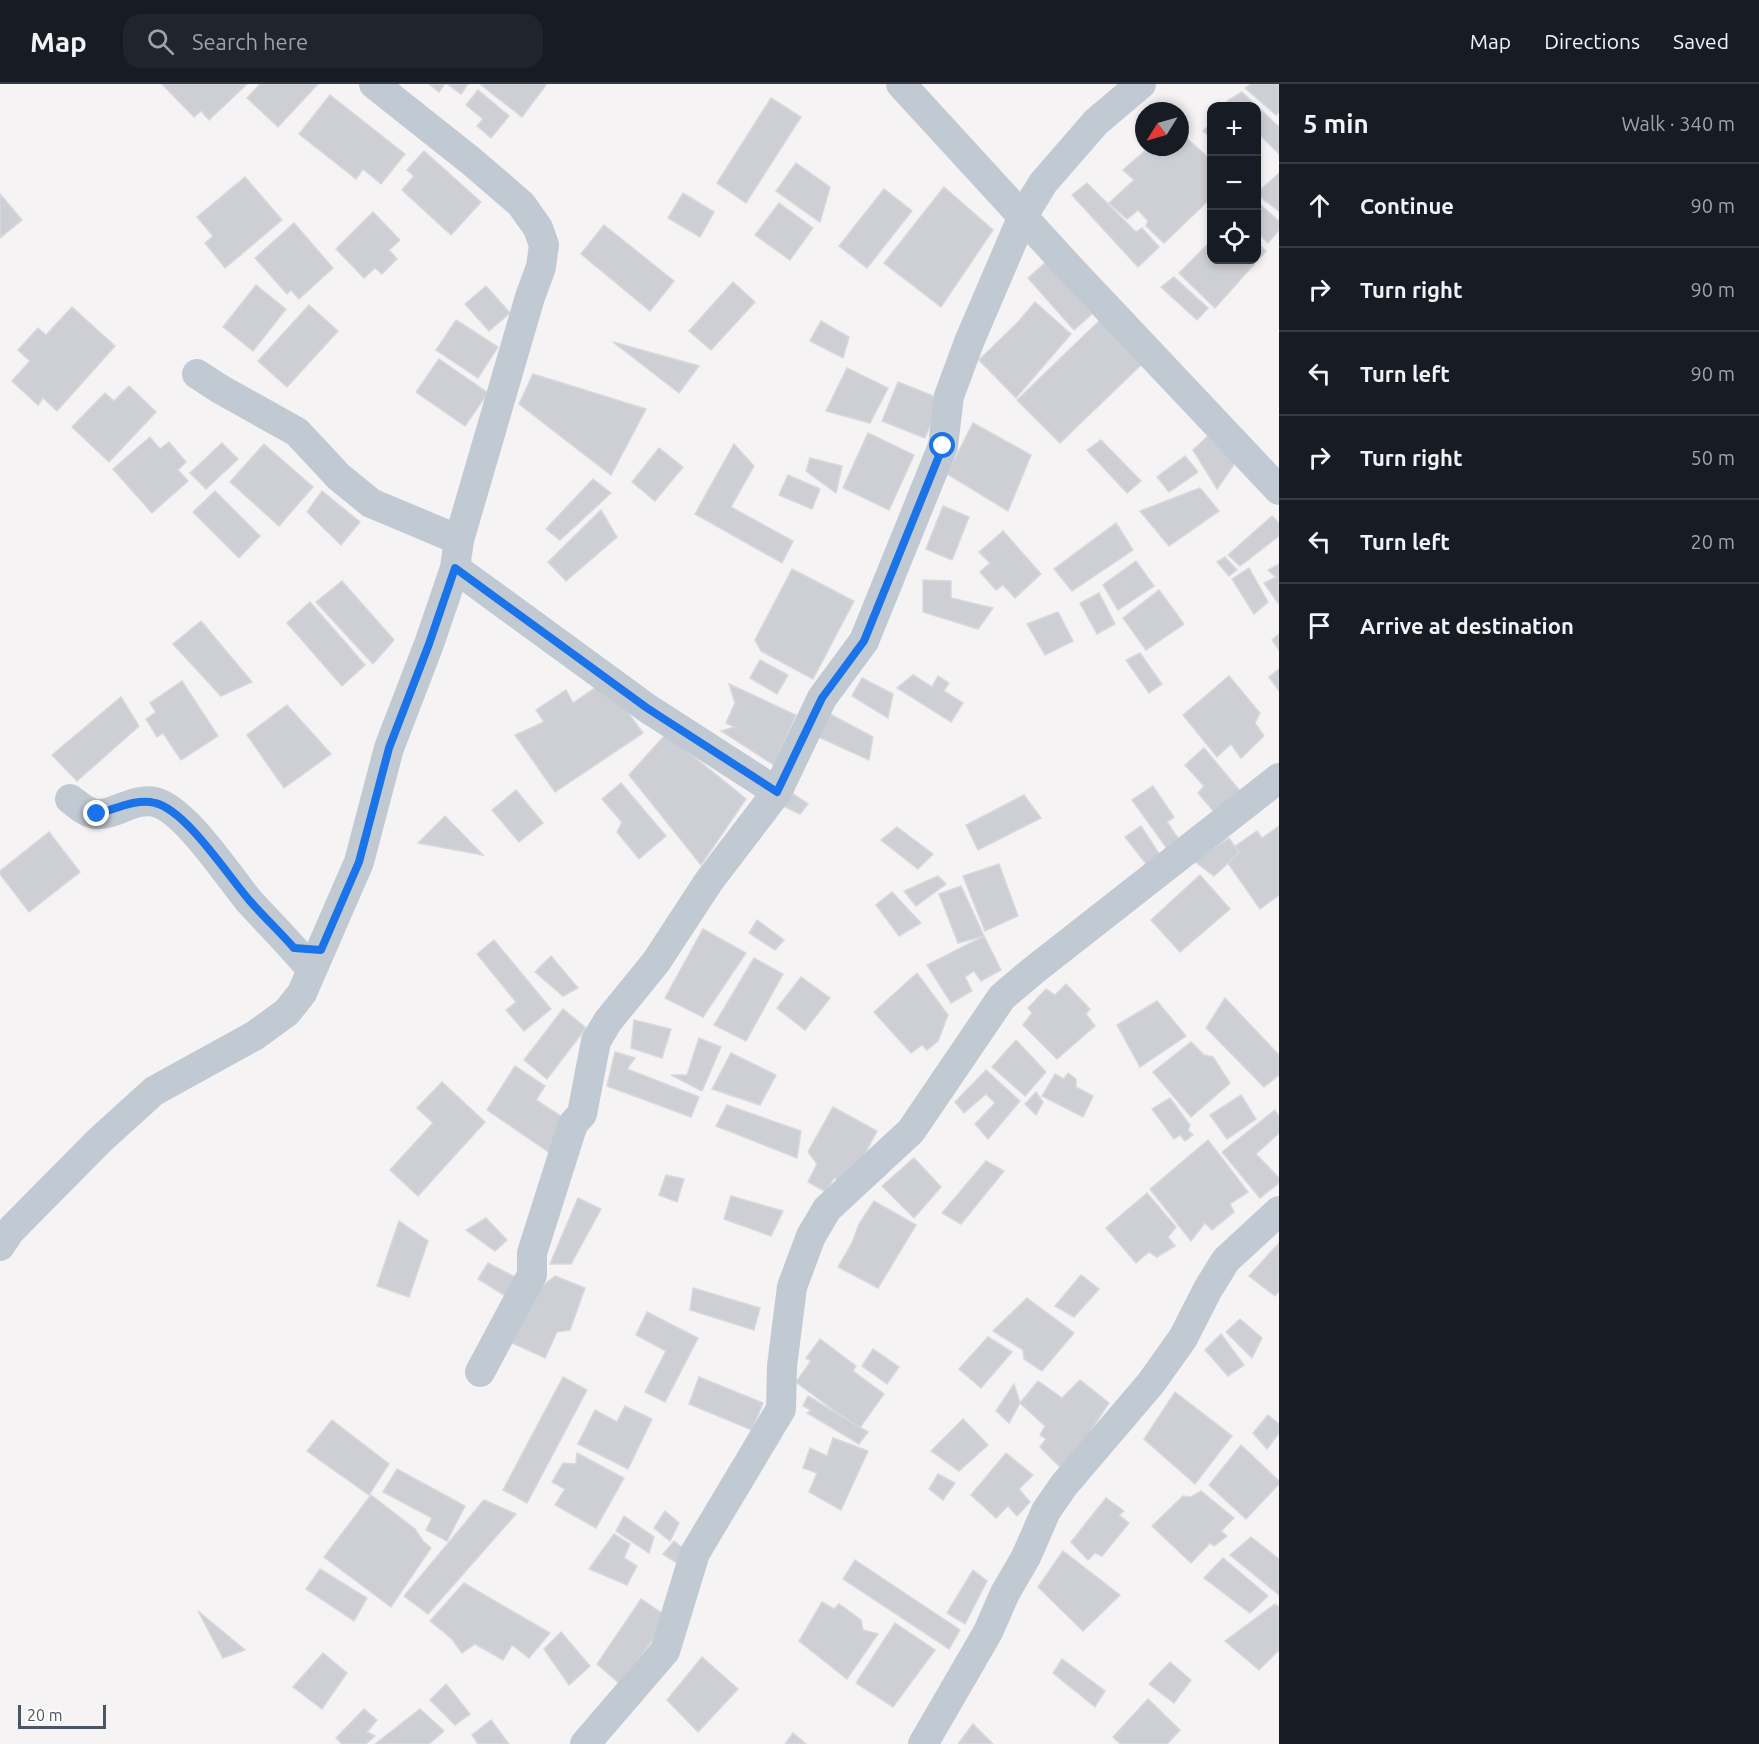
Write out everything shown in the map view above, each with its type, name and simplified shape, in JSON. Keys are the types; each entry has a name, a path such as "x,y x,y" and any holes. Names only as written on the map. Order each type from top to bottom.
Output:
{"street":[{"path":"0,1246 10,1231 154,1091 254,1036 287,1012 302,993 308,956 359,862 389,748 429,644 457,554 530,297 541,267 544,245 538,228 521,204 471,160 374,84"},
{"path":"901,84 1279,490"},
{"path":"480,1372 532,1275 532,1252 573,1124 582,1114 596,1041 608,1021 656,962 709,881 777,792 822,698 864,641 943,446 949,396 969,342 1023,216 1042,183 1096,122 1141,84"},
{"path":"197,374 297,432 339,477 371,503 397,516 457,554 647,708 777,792"},
{"path":"585,1744 664,1651 695,1553 781,1409 782,1366 792,1287 810,1236 827,1209 911,1131 1002,997 1279,778"},
{"path":"70,799 84,809 97,814 141,801 155,802 167,808 186,823 249,900 308,956"},
{"path":"923,1744 988,1632 1005,1593 1026,1557 1046,1511 1151,1383 1183,1338 1226,1260 1279,1211"}],"building":[{"path":"162,84 247,84 209,120 201,111 194,117"},
{"path":"260,84 318,84 278,127 247,98"},
{"path":"429,84 445,84 439,92"},
{"path":"447,84 468,84 461,94"},
{"path":"1251,84 1279,84 1279,112 1276,115 1245,88"},
{"path":"481,85 546,85 522,117"},
{"path":"478,90 509,116 491,138 477,126 483,119 466,105"},
{"path":"1242,92 1253,102 1228,102"},
{"path":"330,95 405,154 381,184 363,169 356,179 299,134"},
{"path":"771,98 801,117 746,203 717,183"},
{"path":"1261,110 1279,127 1279,154 1261,136"},
{"path":"1189,140 1207,156 1207,202 1164,243 1146,226 1148,221 1138,210 1127,219 1109,203 1134,180 1123,170 1139,156 1189,156"},
{"path":"424,151 481,202 451,235 402,190 414,176 407,170"},
{"path":"796,163 830,187 820,222 776,191"},
{"path":"1279,173 1279,211 1261,198 1261,189"},
{"path":"245,177 282,220 225,268 205,243 213,236 197,217"},
{"path":"1087,183 1136,232 1142,228 1159,247 1138,267 1072,195"},
{"path":"944,187 993,230 941,307 884,263"},
{"path":"884,189 912,211 867,268 839,246"},
{"path":"683,193 714,212 700,237 668,218"},
{"path":"0,194 22,220 0,238"},
{"path":"779,203 813,228 790,260 755,235"},
{"path":"1261,205 1279,221 1279,230 1268,243 1261,237"},
{"path":"373,212 400,240 389,250 397,259 382,274 375,268 364,278 336,249"},
{"path":"294,223 333,268 299,299 291,290 287,294 255,258"},
{"path":"604,225 674,281 650,311 581,254"},
{"path":"1207,245 1207,264 1254,264 1215,308 1179,273"},
{"path":"1261,246 1266,251 1261,257"},
{"path":"1046,262 1092,314 1074,330 1028,278"},
{"path":"1174,277 1208,308 1197,320 1161,287"},
{"path":"733,282 755,302 711,350 689,331"},
{"path":"256,285 286,309 253,351 223,327"},
{"path":"486,286 510,313 489,331 465,304"},
{"path":"1035,302 1071,334 1016,398 979,360"},
{"path":"309,305 338,331 287,387 258,361"},
{"path":"72,307 115,346 57,411 43,398 38,405 12,381 30,361 18,350 38,328 46,335"},
{"path":"456,320 498,347 478,378 436,350"},
{"path":"1100,320 1141,365 1060,443 1017,400"},
{"path":"821,321 849,337 843,358 810,341"},
{"path":"613,342 699,366 679,393"},
{"path":"439,359 488,393 465,426 416,392"},
{"path":"847,368 888,388 870,423 826,411"},
{"path":"533,374 646,409 611,475 519,404"},
{"path":"898,382 941,399 925,438 882,421"},
{"path":"129,386 156,412 109,462 72,427 105,393 114,401"},
{"path":"973,423 1031,455 1008,511 947,474"},
{"path":"868,433 914,455 889,510 843,488"},
{"path":"1208,436 1236,462 1217,489 1193,450"},
{"path":"150,437 160,449 169,442 186,462 178,470 188,481 152,513 113,469"},
{"path":"1101,440 1141,481 1127,493 1087,450"},
{"path":"222,443 238,459 206,489 190,473"},
{"path":"264,444 313,487 279,526 230,482"},
{"path":"734,444 754,466 731,507 793,541 782,563 695,514"},
{"path":"659,448 683,467 655,501 632,482"},
{"path":"1185,456 1198,472 1169,492 1157,477"},
{"path":"810,458 842,466 836,493 806,471"},
{"path":"788,475 820,489 812,509 779,495"},
{"path":"593,479 611,493 560,540 546,529"},
{"path":"1200,488 1219,511 1169,546 1140,511"},
{"path":"215,491 260,536 239,558 193,512"},
{"path":"322,491 360,522 341,545 307,512"},
{"path":"943,506 969,517 952,560 926,549"},
{"path":"601,510 617,537 566,581 548,562"},
{"path":"1272,516 1279,523 1279,536 1240,566 1228,555"},
{"path":"1116,523 1133,550 1072,591 1054,569"},
{"path":"1003,531 1041,574 1015,598 1003,585 996,590 980,572 990,563 979,552"},
{"path":"1225,557 1237,570 1229,576 1217,562"},
{"path":"1136,561 1154,586 1118,610 1103,585"},
{"path":"1279,564 1278,603 1264,583 1276,577 1268,570"},
{"path":"1249,568 1268,602 1254,614 1232,579"},
{"path":"792,569 854,601 813,679 761,651 755,640"},
{"path":"923,580 951,581 951,598 993,608 978,629 923,612"},
{"path":"342,581 394,640 373,664 316,602"},
{"path":"1159,590 1184,624 1146,650 1123,618"},
{"path":"1099,593 1115,624 1097,634 1080,603"},
{"path":"310,602 365,665 342,686 287,623"},
{"path":"1058,612 1073,641 1045,655 1027,624"},
{"path":"201,621 252,682 221,696 173,644"},
{"path":"1279,634 1279,650 1272,640"},
{"path":"1140,653 1162,684 1149,693 1126,660"},
{"path":"760,660 788,675 777,694 750,678"},
{"path":"1279,669 1279,691 1269,677"},
{"path":"913,675 932,687 938,676 949,683 944,691 963,703 951,722 897,688"},
{"path":"1229,676 1260,713 1255,723 1264,736 1241,758 1231,744 1217,757 1183,715"},
{"path":"862,678 893,694 888,718 852,696"},
{"path":"182,681 218,736 181,760 163,733 157,737 146,719 156,712 150,703"},
{"path":"605,681 643,733 555,792 515,735 544,722 536,710 566,690 573,703"},
{"path":"729,684 796,715 774,765 721,731 734,727 726,723 735,703"},
{"path":"121,697 139,726 77,781 52,755"},
{"path":"287,705 331,754 284,788 247,735"},
{"path":"830,714 873,737 869,760 816,736"},
{"path":"666,734 746,799 701,865 629,775"},
{"path":"1204,748 1240,791 1215,813 1198,793 1204,786 1185,765"},
{"path":"621,783 666,836 639,859 617,832 622,822 602,799"},
{"path":"1153,786 1174,817 1167,822 1180,841 1168,850 1132,800"},
{"path":"516,790 543,823 519,842 492,810"},
{"path":"792,793 808,804 800,814 783,806"},
{"path":"1024,795 1041,818 978,850 966,825"},
{"path":"445,816 483,855 418,843"},
{"path":"1141,826 1160,855 1147,865 1125,837"},
{"path":"1279,826 1279,895 1260,909 1227,862 1239,853 1234,847 1257,831 1262,838"},
{"path":"897,827 933,854 918,869 881,840"},
{"path":"49,832 80,872 29,912 0,871"},
{"path":"1229,838 1239,853 1214,876 1194,861"},
{"path":"999,864 1018,916 985,931 963,876"},
{"path":"1200,875 1230,909 1180,952 1151,920"},
{"path":"938,876 946,884 916,906 904,891"},
{"path":"961,886 984,936 958,943 939,894"},
{"path":"892,892 921,923 899,936 876,905"},
{"path":"757,920 784,940 775,950 749,933"},
{"path":"703,929 746,953 703,1017 665,998"},
{"path":"984,936 1001,970 981,981 974,971 965,977 972,991 951,1003 927,965"},
{"path":"494,940 551,1009 524,1031 506,1010 516,1002 477,954"},
{"path":"551,956 578,988 563,996 535,972"},
{"path":"754,958 783,974 746,1041 714,1025"},
{"path":"917,973 948,1015 938,1041 927,1050 922,1045 911,1053 874,1012"},
{"path":"801,977 830,998 805,1030 777,1008"},
{"path":"1066,984 1090,1009 1086,1014 1095,1026 1057,1059 1023,1025 1032,1013 1028,1008 1046,989 1055,995"},
{"path":"1225,998 1279,1055 1279,1075 1264,1087 1206,1028"},
{"path":"1157,1001 1186,1036 1140,1067 1117,1025"},
{"path":"563,1009 586,1028 547,1079 524,1060"},
{"path":"634,1020 671,1029 662,1058 631,1048"},
{"path":"699,1038 721,1047 702,1091 671,1075 687,1075"},
{"path":"1016,1040 1046,1072 1025,1096 992,1067"},
{"path":"1191,1042 1204,1055 1213,1057 1230,1083 1191,1117 1153,1072"},
{"path":"615,1052 635,1058 627,1069 699,1097 691,1117 607,1086"},
{"path":"731,1053 776,1075 760,1105 712,1089"},
{"path":"515,1066 545,1086 536,1100 573,1124 553,1155 487,1110"},
{"path":"986,1070 1020,1101 988,1139 975,1124 995,1103 986,1094 964,1113 955,1102"},
{"path":"1068,1073 1076,1079 1076,1087 1093,1096 1083,1117 1042,1096 1055,1074 1064,1079"},
{"path":"442,1082 485,1122 418,1196 390,1170 433,1123 417,1108"},
{"path":"1036,1092 1043,1102 1036,1115 1025,1104"},
{"path":"1241,1095 1256,1119 1227,1139 1210,1115"},
{"path":"1170,1098 1190,1125 1188,1130 1193,1135 1185,1141 1180,1135 1174,1139 1152,1109"},
{"path":"727,1105 801,1131 797,1158 716,1126"},
{"path":"833,1107 877,1131 848,1185 834,1178 826,1192 808,1182 817,1164 808,1152"},
{"path":"1275,1110 1279,1117 1279,1133 1256,1154 1279,1178 1279,1183 1260,1198 1222,1152"},
{"path":"1208,1140 1248,1192 1230,1204 1234,1212 1212,1230 1205,1223 1191,1241 1150,1189"},
{"path":"914,1158 941,1187 914,1218 882,1186"},
{"path":"986,1161 1004,1171 961,1224 942,1213"},
{"path":"666,1175 684,1179 677,1202 659,1195"},
{"path":"1147,1193 1176,1227 1168,1237 1175,1246 1157,1257 1149,1252 1136,1263 1106,1228"},
{"path":"731,1196 783,1211 771,1236 724,1219"},
{"path":"578,1198 601,1209 571,1264 550,1264"},
{"path":"874,1201 916,1225 878,1288 838,1267 852,1243 859,1224"},
{"path":"486,1218 507,1240 495,1251 466,1230"},
{"path":"399,1221 428,1241 409,1297 377,1286"},
{"path":"1279,1243 1279,1291 1275,1296 1249,1276"},
{"path":"488,1263 521,1280 507,1297 478,1279"},
{"path":"1081,1275 1099,1289 1074,1317 1055,1306"},
{"path":"555,1276 585,1288 570,1330 557,1332 545,1358 512,1343 536,1291"},
{"path":"693,1288 760,1308 754,1330 690,1310"},
{"path":"1027,1298 1074,1333 1042,1371 1024,1359 1023,1350 993,1331"},
{"path":"647,1312 698,1338 665,1402 645,1392 666,1351 636,1335"},
{"path":"1240,1319 1262,1338 1252,1358 1226,1332"},
{"path":"1221,1334 1244,1365 1228,1376 1205,1350"},
{"path":"988,1337 1012,1352 981,1388 959,1369"},
{"path":"820,1339 856,1366 853,1371 884,1394 859,1429 796,1382 811,1361 806,1358"},
{"path":"873,1349 899,1367 887,1384 862,1366"},
{"path":"563,1377 587,1390 527,1503 503,1490"},
{"path":"699,1377 763,1403 752,1430 689,1404"},
{"path":"1080,1380 1109,1403 1064,1471 1040,1447 1046,1439 1040,1435 1045,1426 1020,1403 1038,1381 1062,1398"},
{"path":"1014,1384 1020,1403 1009,1423 996,1411"},
{"path":"1175,1392 1232,1436 1195,1484 1144,1439"},
{"path":"808,1396 868,1432 859,1444 807,1413 811,1410 803,1406"},
{"path":"625,1406 652,1419 628,1469 578,1444 595,1410 617,1422"},
{"path":"1268,1415 1279,1424 1279,1433 1267,1449 1253,1433"},
{"path":"963,1419 988,1445 959,1471 931,1451"},
{"path":"332,1420 389,1464 369,1495 307,1451"},
{"path":"833,1438 868,1451 841,1510 809,1492 817,1473 803,1468 810,1448 827,1456"},
{"path":"1241,1445 1279,1481 1279,1484 1246,1519 1209,1485"},
{"path":"577,1453 624,1478 596,1528 555,1505 565,1489 552,1482 563,1463 576,1464"},
{"path":"1006,1453 1033,1475 1019,1489 1030,1502 1017,1516 1008,1506 996,1518 971,1495"},
{"path":"397,1469 465,1506 447,1541 426,1530 432,1518 383,1492"},
{"path":"938,1474 955,1483 943,1500 929,1489"},
{"path":"1201,1491 1234,1518 1221,1531 1227,1536 1214,1546 1210,1543 1191,1563 1152,1526 1183,1496 1191,1497"},
{"path":"371,1495 415,1529 431,1548 391,1607 324,1557"},
{"path":"1106,1498 1124,1511 1119,1515 1129,1523 1102,1556 1095,1553 1088,1560 1071,1542"},
{"path":"484,1500 516,1514 428,1614 404,1596"},
{"path":"665,1511 679,1523 670,1541 654,1528"},
{"path":"624,1516 654,1537 649,1553 616,1531"},
{"path":"614,1534 630,1544 624,1558 637,1566 627,1585 589,1569"},
{"path":"1251,1537 1279,1559 1279,1595 1230,1555"},
{"path":"674,1541 686,1551 681,1566 663,1554"},
{"path":"1063,1551 1120,1595 1083,1631 1038,1587"},
{"path":"1223,1558 1268,1596 1250,1613 1204,1578"},
{"path":"855,1560 960,1630 949,1649 843,1579"},
{"path":"320,1569 367,1598 354,1621 306,1589"},
{"path":"973,1570 987,1581 965,1624 947,1613"},
{"path":"464,1583 550,1633 529,1658 512,1645 503,1660 475,1644 462,1653 452,1639 430,1621"},
{"path":"641,1599 669,1618 620,1684 597,1664"},
{"path":"822,1602 834,1609 839,1604 861,1620 863,1630 878,1634 847,1679 799,1641"},
{"path":"1275,1604 1279,1607 1279,1650 1259,1670 1225,1641"},
{"path":"198,1611 245,1650 223,1658"},
{"path":"895,1623 935,1650 893,1707 856,1683"},
{"path":"561,1632 590,1666 569,1685 544,1649"},
{"path":"323,1653 347,1673 322,1709 293,1687"},
{"path":"702,1657 738,1689 698,1732 667,1700"},
{"path":"1062,1659 1105,1691 1095,1707 1053,1673"},
{"path":"1170,1662 1191,1680 1174,1703 1149,1684"},
{"path":"446,1684 470,1714 455,1725 430,1700"},
{"path":"1148,1699 1180,1730 1167,1744 1120,1744 1113,1737"},
{"path":"364,1709 377,1720 367,1732 375,1736 366,1744 342,1744 336,1738"},
{"path":"420,1709 444,1731 429,1744 375,1744"},
{"path":"491,1720 509,1744 478,1744 472,1735"},
{"path":"973,1724 993,1744 958,1744"},
{"path":"793,1733 806,1744 785,1744"}],"route":[{"path":"97,814 141,801 155,802 167,808 186,823 249,900 294,948 321,950 359,862 389,748 455,568 647,708 777,792 822,698 864,641 943,446"}]}
